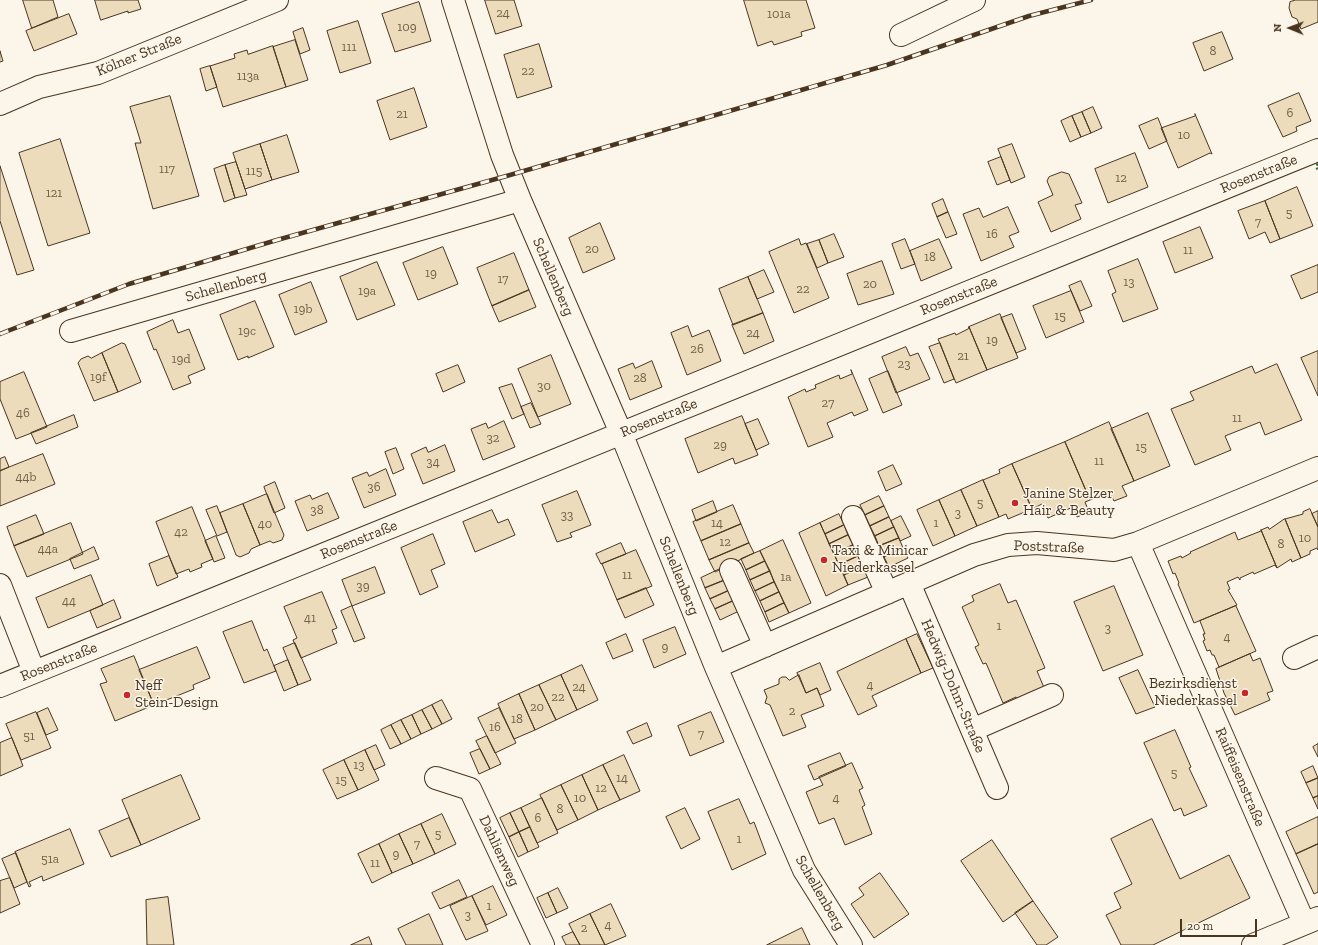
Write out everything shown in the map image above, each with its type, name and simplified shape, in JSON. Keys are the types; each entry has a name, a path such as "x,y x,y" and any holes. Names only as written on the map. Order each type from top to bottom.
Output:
{"street":[{"name":"Kölner Straße","path":"0,104 39,87 98,73 276,0"},
{"name":"Schellenberg","path":"453,0 502,155 621,434 716,667 804,870 851,945"},
{"path":"901,35 974,0"},
{"name":"Rosenstraße","path":"0,686 1318,150"},
{"name":"Schellenberg","path":"71,331 520,200"},
{"name":"Poststraße","path":"716,667 974,555 1008,545 1037,543 1114,550 1138,542 1318,468"},
{"path":"853,517 887,593"},
{"name":"Raiffeisenstraße","path":"1138,542 1311,920"},
{"path":"731,570 765,646"},
{"name":"Hedwig-Dohm-Straße","path":"909,583 997,788"},
{"path":"0,585 34,672"},
{"path":"1294,658 1318,648"},
{"path":"972,730 1052,695"},
{"name":"Dahlienweg","path":"436,778 470,789 543,945"},
{"path":"1264,943 1311,920"}],"building":[{"path":"23,0 53,0 58,17 32,28"},
{"path":"95,0 138,0 141,9 128,13 128,11 101,20"},
{"path":"485,0 514,0 522,26 496,34"},
{"path":"744,0 806,0 815,28 801,32 802,36 774,45 772,41 758,46"},
{"path":"1296,0 1318,0 1318,22 1301,29 1297,19 1292,17 1289,8 1290,2"},
{"path":"419,2 431,41 395,52 382,14"},
{"path":"69,14 77,34 34,51 26,31"},
{"path":"358,21 371,63 340,73 327,31"},
{"path":"303,28 310,50 300,54 293,32"},
{"path":"1222,32 1233,59 1204,71 1193,43"},
{"path":"295,40 308,80 286,87 273,47"},
{"path":"539,44 552,87 517,98 504,55"},
{"path":"273,46 286,87 223,107 210,66 235,58 234,54 247,50 248,54"},
{"path":"0,51 3,61 0,62"},
{"path":"210,66 217,87 206,91 200,69"},
{"path":"414,88 427,127 390,140 377,101"},
{"path":"1299,93 1311,121 1296,127 1297,131 1283,137 1268,106"},
{"path":"170,96 199,196 153,209 135,143 141,143 130,107"},
{"path":"1093,107 1102,128 1091,133 1082,112"},
{"path":"1082,112 1091,133 1081,137 1072,116"},
{"path":"1195,114 1212,154 1210,153 1178,168 1161,128 1195,116"},
{"path":"1072,116 1081,137 1070,142 1061,121"},
{"path":"1158,118 1167,141 1149,149 1139,126"},
{"path":"287,135 299,172 272,180 260,144"},
{"path":"60,139 90,233 48,246 19,153"},
{"path":"260,144 272,180 245,189 233,153"},
{"path":"1012,144 1025,177 1011,183 998,149"},
{"path":"1135,153 1148,187 1108,203 1095,169"},
{"path":"1001,157 1010,180 997,185 988,162"},
{"path":"236,162 247,195 235,198 225,165"},
{"path":"225,165 235,198 224,202 214,169"},
{"path":"0,166 34,270 17,275 0,221"},
{"path":"1062,172 1069,174 1082,203 1075,205 1081,219 1051,232 1038,202 1053,195 1047,181 1049,177"},
{"path":"1297,187 1313,226 1280,239 1265,201"},
{"path":"943,199 948,212 937,217 932,204"},
{"path":"1265,201 1280,239 1270,243 1265,232 1249,239 1238,211"},
{"path":"1008,207 1019,232 1009,236 1014,247 981,261 963,214 979,208 983,217"},
{"path":"948,212 957,234 946,238 937,217"},
{"path":"600,223 615,259 583,273 569,238"},
{"path":"1200,227 1213,258 1175,273 1163,242"},
{"path":"834,234 844,257 828,263 819,240"},
{"path":"799,239 801,245 806,243 829,298 794,313 769,252"},
{"path":"905,239 915,264 901,269 892,244"},
{"path":"939,239 952,268 921,281 910,251"},
{"path":"819,240 828,263 817,268 807,244"},
{"path":"443,247 458,284 418,300 403,263"},
{"path":"514,253 529,290 492,306 477,268"},
{"path":"1138,259 1158,309 1123,322 1112,294 1116,292 1108,271"},
{"path":"882,261 894,294 858,305 847,274"},
{"path":"377,262 395,305 357,320 340,277"},
{"path":"1318,265 1318,292 1301,299 1291,276"},
{"path":"764,270 774,292 757,299 748,277"},
{"path":"748,277 763,313 733,325 719,289"},
{"path":"1081,281 1092,306 1080,311 1069,286"},
{"path":"311,282 327,322 295,335 279,295"},
{"path":"529,290 536,307 499,322 492,306"},
{"path":"1071,291 1084,322 1046,338 1033,306"},
{"path":"255,301 274,347 248,358 248,356 238,360 220,315"},
{"path":"763,313 774,341 744,354 732,325"},
{"path":"1000,314 1018,358 987,370 969,327"},
{"path":"1012,314 1026,349 1016,353 1001,318"},
{"path":"173,320 178,333 189,329 205,369 188,376 191,383 173,390 156,349 154,350 147,332"},
{"path":"688,326 692,337 709,330 721,361 687,375 671,333"},
{"path":"969,327 987,370 956,383 938,339 955,333 956,335"},
{"path":"122,343 125,344 141,382 118,392 102,353"},
{"path":"940,343 954,379 944,383 929,347"},
{"path":"906,347 910,356 918,353 930,379 896,393 882,357"},
{"path":"1318,351 1318,396 1301,358"},
{"path":"102,353 118,392 94,401 78,363 81,359 88,356 91,358"},
{"path":"551,355 571,404 538,417 518,369"},
{"path":"652,361 662,387 630,400 618,369 633,363 635,368"},
{"path":"1277,364 1302,420 1265,435 1260,422 1225,436 1231,450 1195,465 1171,409 1194,400 1190,392 1252,366 1255,373"},
{"path":"458,365 465,382 443,392 436,374"},
{"path":"851,370 868,410 854,416 852,412 827,423 833,437 808,447 788,397 805,389 806,392 816,388 815,385 839,375 840,379 852,374"},
{"path":"888,371 902,405 883,413 869,379"},
{"path":"24,372 47,427 16,439 0,399 0,382"},
{"path":"512,384 524,414 512,419 499,388"},
{"path":"531,403 541,424 530,428 521,407"},
{"path":"1148,413 1170,466 1134,481 1111,429"},
{"path":"74,415 78,427 36,444 31,433"},
{"path":"742,416 758,455 735,464 733,458 698,473 685,439"},
{"path":"758,419 769,444 756,450 745,424"},
{"path":"504,421 515,447 483,460 471,429 486,423 488,428"},
{"path":"1109,422 1134,481 1122,486 1127,496 1114,501 1109,492 1090,500 1065,442"},
{"path":"1065,442 1090,500 1085,502 1089,512 1077,517 1073,507 1048,518 1042,504 1032,509 1012,464"},
{"path":"445,445 455,471 423,484 411,454 426,447 428,452"},
{"path":"396,448 404,469 393,474 385,452"},
{"path":"43,454 55,484 0,506 0,471"},
{"path":"5,457 9,467 0,471 0,459"},
{"path":"1012,464 1032,509 1008,519 1006,514 999,517 983,480 1000,473 999,470"},
{"path":"893,465 902,484 886,491 878,472"},
{"path":"386,469 396,495 364,508 352,478 367,472 369,476"},
{"path":"983,480 999,517 977,526 961,490"},
{"path":"275,482 285,508 274,513 264,487"},
{"path":"961,490 977,526 955,536 939,500"},
{"path":"577,491 591,525 570,533 572,537 557,542 542,505"},
{"path":"328,493 339,518 307,531 295,501 310,495 312,499"},
{"path":"267,494 284,535 282,540 273,543 270,541 260,545 243,504"},
{"path":"879,496 884,506 865,515 860,505"},
{"path":"939,500 955,536 933,546 917,510"},
{"path":"713,501 717,512 696,521 692,510"},
{"path":"243,504 260,545 251,549 249,553 240,557 236,555 220,513"},
{"path":"733,505 741,524 701,541 693,522"},
{"path":"217,506 227,532 217,536 206,510"},
{"path":"884,506 889,517 870,526 865,515"},
{"path":"192,507 213,559 201,564 202,567 190,572 189,569 176,574 156,522"},
{"path":"1310,509 1318,527 1318,550 1317,548 1310,551 1310,554 1301,558 1285,519 1303,514 1303,512"},
{"path":"492,510 498,523 508,519 515,535 475,552 463,522"},
{"path":"1318,511 1318,527 1312,514"},
{"path":"839,514 844,525 825,534 820,523"},
{"path":"36,515 44,534 14,546 7,527"},
{"path":"901,516 911,536 900,541 891,521"},
{"path":"889,517 894,527 875,536 870,526"},
{"path":"1285,519 1301,558 1292,562 1291,559 1277,568 1261,530 1268,527 1269,529"},
{"path":"71,523 83,554 27,577 14,546"},
{"name":"Taxi & Minicar Niederkassel","path":"820,523 848,585 826,596 799,533"},
{"path":"741,524 749,543 709,560 701,541"},
{"path":"844,525 848,535 829,544 825,534"},
{"path":"894,527 899,538 879,546 875,536"},
{"path":"1261,530 1277,568 1275,565 1254,574 1253,572 1240,578 1240,580 1238,577 1227,582 1230,589 1228,590 1237,605 1194,623 1175,573 1173,574 1168,561 1181,556 1182,558 1191,553 1190,552 1235,532 1238,540"},
{"path":"433,534 445,564 431,570 438,587 420,595 401,548"},
{"path":"848,535 853,545 834,554 829,544"},
{"path":"216,536 225,558 214,562 205,541"},
{"path":"899,538 903,548 884,557 879,546"},
{"path":"783,540 811,603 789,613 760,551"},
{"path":"621,543 626,554 601,564 596,554"},
{"path":"749,543 754,553 715,572 709,560"},
{"path":"853,545 858,556 839,565 834,554"},
{"path":"94,547 99,559 74,569 70,559"},
{"path":"903,548 908,558 889,567 884,557"},
{"path":"636,550 652,586 617,600 602,564"},
{"path":"760,551 765,561 746,570 741,559"},
{"path":"169,556 178,577 157,586 149,564"},
{"path":"858,556 863,566 844,575 839,565"},
{"path":"765,561 770,571 750,580 746,570"},
{"path":"863,566 868,577 848,585 844,575"},
{"path":"375,567 385,593 352,606 342,580"},
{"path":"720,569 725,580 705,588 701,578"},
{"path":"770,571 774,582 755,591 750,580"},
{"path":"91,575 103,605 48,628 36,598"},
{"path":"725,580 730,590 710,599 705,588"},
{"path":"774,582 779,592 760,601 755,591"},
{"path":"1000,584 1008,603 1016,600 1045,668 1037,671 1045,690 1018,703 1016,697 1003,703 986,663 983,664 975,647 979,645 962,607 974,601 972,596"},
{"path":"1114,586 1143,655 1103,671 1074,602"},
{"path":"646,588 654,605 625,618 617,600"},
{"path":"730,590 735,600 715,609 710,599"},
{"path":"322,592 337,628 332,630 337,643 301,658 293,640 297,638 284,607"},
{"path":"779,592 784,603 765,612 760,601"},
{"path":"114,600 121,618 97,628 90,611"},
{"path":"735,600 739,611 720,620 715,609"},
{"path":"784,603 789,613 769,622 765,612"},
{"path":"352,606 365,638 354,642 341,611"},
{"path":"1236,606 1256,651 1219,667 1214,655 1212,655 1210,650 1207,651 1203,641 1205,640 1203,634 1205,634 1200,621"},
{"path":"252,621 264,651 267,649 276,671 244,683 223,632"},
{"path":"675,627 686,654 654,668 643,640"},
{"path":"626,634 633,651 613,659 606,643"},
{"path":"917,634 933,668 921,673 906,639"},
{"path":"906,639 921,673 872,696 877,706 858,715 837,672"},
{"path":"295,643 311,680 298,685 283,648"},
{"path":"197,647 210,678 193,685 194,689 154,705 139,670"},
{"path":"1250,654 1253,661 1260,658 1273,691 1267,693 1270,700 1235,715 1224,693 1216,669"},
{"name":"Neff Stein-Design","path":"134,656 154,705 115,721 100,684 107,682 101,669"},
{"path":"288,660 298,685 284,691 274,666"},
{"path":"820,663 831,690 820,695 817,688 806,693 797,673"},
{"path":"582,665 598,700 577,710 561,675"},
{"path":"1138,670 1155,707 1136,714 1119,678"},
{"path":"561,675 577,710 556,720 539,685"},
{"path":"799,675 806,693 817,688 824,706 801,715 806,727 783,736 770,705 765,703 767,697 764,690 779,684 779,679 782,677 786,677 789,680"},
{"path":"539,685 556,720 535,730 519,694"},
{"path":"519,694 535,730 514,739 498,704"},
{"path":"442,700 452,719 442,724 432,705"},
{"path":"432,705 442,724 432,729 422,710"},
{"path":"48,708 58,730 46,735 37,713"},
{"path":"499,708 516,743 495,753 478,718"},
{"path":"422,710 432,729 421,734 412,715"},
{"path":"36,712 51,748 21,760 6,724"},
{"path":"711,712 724,742 690,756 678,726"},
{"path":"412,715 421,734 411,739 401,720"},
{"path":"401,720 411,739 401,744 391,725"},
{"path":"647,723 652,736 633,744 627,732"},
{"path":"391,725 401,744 390,749 381,730"},
{"path":"1175,730 1191,767 1189,768 1207,806 1184,816 1181,808 1174,811 1144,743"},
{"path":"487,736 501,764 490,769 476,741"},
{"path":"12,738 23,766 0,776 0,743"},
{"path":"1318,744 1318,757 1313,747"},
{"path":"376,745 385,765 374,770 365,750"},
{"path":"480,749 490,769 479,774 470,753"},
{"path":"365,750 379,780 358,790 344,760"},
{"path":"840,753 846,766 814,780 808,766"},
{"path":"624,755 640,791 620,800 603,765"},
{"path":"344,760 358,790 337,799 323,770"},
{"path":"852,763 863,788 859,790 865,805 862,807 872,834 845,845 834,818 819,824 806,792 823,785 819,777"},
{"path":"603,765 620,800 598,810 582,775"},
{"path":"1313,766 1318,778 1306,783 1301,772"},
{"path":"181,775 200,819 141,845 122,800"},
{"path":"582,775 598,810 578,820 561,785"},
{"path":"1318,778 1318,796 1313,798 1306,783"},
{"path":"561,785 578,820 557,830 540,795"},
{"path":"1318,796 1318,809 1313,798"},
{"path":"542,798 558,833 537,843 521,808"},
{"path":"739,799 750,824 754,822 766,854 732,870 708,812"},
{"path":"521,808 530,827 519,832 510,813"},
{"path":"685,808 700,839 681,849 666,817"},
{"path":"510,813 519,832 509,837 500,818"},
{"path":"442,814 456,844 435,854 421,824"},
{"path":"1318,817 1318,844 1296,854 1286,832"},
{"path":"129,818 141,845 111,857 99,831"},
{"path":"1152,819 1180,879 1229,855 1250,898 1153,945 1121,945 1106,915 1121,908 1114,893 1132,884 1111,839"},
{"path":"421,824 435,854 413,864 399,834"},
{"path":"530,827 539,847 528,852 519,832"},
{"path":"70,829 84,864 43,881 42,876 29,882 31,886 29,887 15,852"},
{"path":"519,832 528,852 518,857 509,837"},
{"path":"399,834 413,864 392,873 379,844"},
{"path":"992,840 1033,901 1003,922 961,861"},
{"path":"379,844 392,873 372,883 358,854"},
{"path":"1318,844 1318,892 1314,894 1296,854"},
{"path":"16,853 27,882 14,888 2,859"},
{"path":"880,873 909,914 874,938 851,904 864,895 859,888"},
{"path":"10,878 20,904 0,913 0,881"},
{"path":"459,880 467,897 440,909 432,893"},
{"path":"493,886 507,915 486,925 472,896"},
{"path":"558,888 568,908 557,913 548,893"},
{"path":"548,893 557,913 546,918 537,898"},
{"path":"472,896 488,931 466,940 450,906"},
{"path":"168,897 174,945 147,945 146,900"},
{"path":"1033,901 1058,937 1046,945 1037,945 1015,913"},
{"path":"611,904 626,936 605,945 590,914"},
{"path":"429,914 443,945 406,945 398,929"},
{"path":"590,914 605,945 580,945 569,924"},
{"path":"802,928 810,945 767,945"},
{"path":"573,932 580,945 566,945 562,937"},
{"path":"369,937 372,945 351,945"}],"railway":[{"path":"0,334 129,284 887,65 1029,16 1091,0"}],"hedge":[{"path":"1318,164 1316,165 1318,170"}],"place":[{"name":"Janine Stelzer Hair & Beauty","path":"1015,503"},
{"name":"Taxi & Minicar Niederkassel","path":"824,560"},
{"name":"Bezirksdienst Niederkassel","path":"1245,693"},
{"name":"Neff Stein-Design","path":"127,695"}]}
